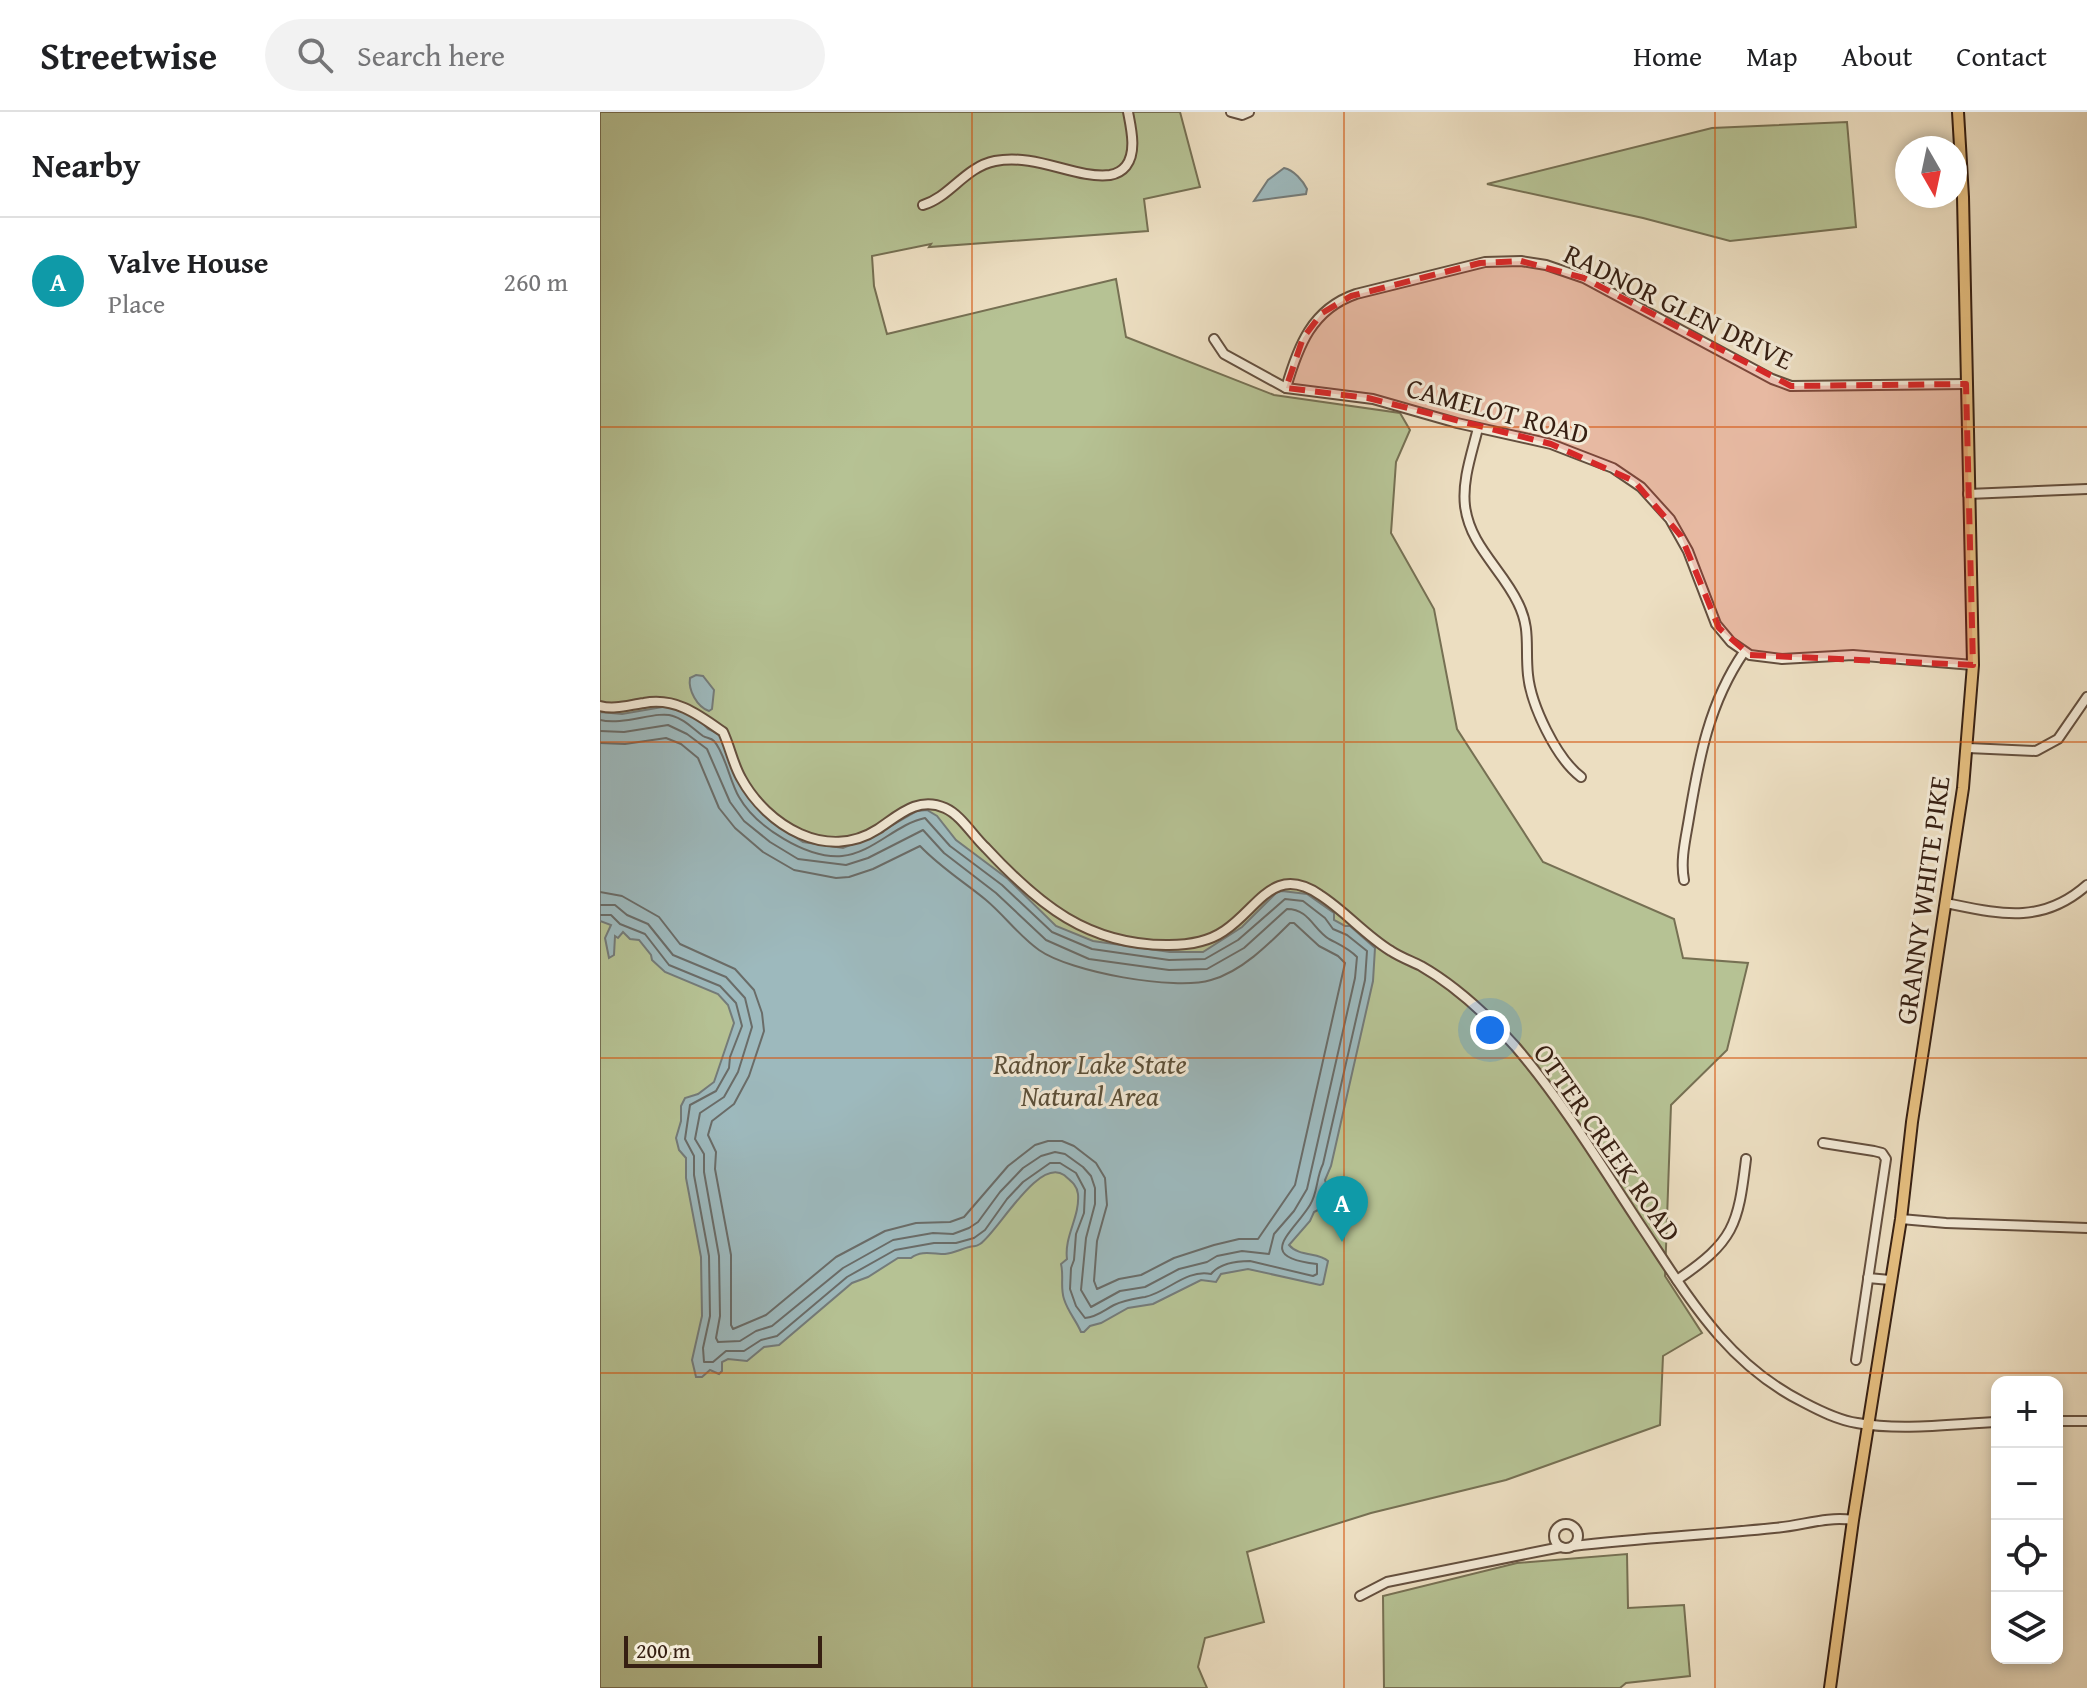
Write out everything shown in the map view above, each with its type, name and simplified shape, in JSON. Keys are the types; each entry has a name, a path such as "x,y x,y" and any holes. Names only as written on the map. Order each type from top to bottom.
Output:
{"main road":[{"name":"GRANNY WHITE PIKE","path":"1830,1688 1968,748 1973,665 1964,221 1958,112"}],"street":[{"path":"923,205 972,170 995,161 1024,160 1097,174 1119,172 1127,164 1131,153 1128,112"},
{"path":"1231,112 1242,115 1249,112"},
{"name":"RADNOR GLEN DRIVE","path":"1286,388 1303,338 1320,316 1337,303 1356,294 1433,274 1503,261 1546,265 1577,275 1791,386 1966,384"},
{"name":"CAMELOT ROAD","path":"1214,339 1224,354 1286,388 1368,398 1551,444 1597,459 1641,487 1656,502 1681,536 1716,624 1744,652"},
{"path":"1478,428 1465,484 1469,521 1480,547 1519,604 1528,631 1528,672 1533,697 1562,757 1581,777"},
{"path":"1968,494 2087,489"},
{"path":"1684,880 1682,868 1687,829 1704,735 1717,699 1744,652 1773,659 1841,655 1973,665"},
{"path":"1968,748 2036,751 2058,739 2087,697"},
{"name":"OTTER CREEK ROAD","path":"600,706 614,708 661,701 695,712 709,725 723,732 740,776 757,802 776,819 810,839 838,843 854,839 913,806 927,804 948,810 1006,870 1060,917 1102,936 1163,945 1207,940 1225,931 1272,888 1294,885 1309,888 1389,950 1448,983 1505,1036 1547,1088 1719,1339 1756,1372 1791,1396 1849,1421 1868,1425 1991,1422"},
{"path":"1946,903 2016,914 2037,912 2064,903 2087,885"},
{"path":"1823,1143 1878,1152 1886,1159 1856,1360"},
{"path":"1677,1280 1712,1255 1729,1235 1740,1206 1746,1159"},
{"path":"1901,1219 2087,1228"},
{"path":"1868,1278 1890,1280"},
{"path":"2063,1421 2087,1421"},
{"path":"1360,1596 1387,1582 1561,1547 1780,1528 1823,1518 1853,1520"},
{"path":"1561,1547 1555,1540 1555,1533 1559,1527 1567,1525 1574,1527 1578,1533 1573,1546"}],"highlighted area":[{"path":"1521,261 1584,278 1791,386 1966,384 1973,665 1750,655 1719,628 1681,536 1634,481 1551,444 1368,398 1286,388 1303,338 1322,313 1351,296 1480,263"}],"green space":[{"name":"Radnor Lake State Natural Area","path":"600,112 1180,112 1200,187 1144,199 1148,231 929,247 931,244 872,256 874,286 887,334 1116,279 1126,337 1274,395 1400,413 1410,430 1396,462 1391,533 1434,609 1457,729 1543,862 1674,919 1683,958 1748,963 1727,1050 1671,1105 1665,1276 1702,1333 1663,1356 1660,1425 1506,1480 1371,1513 1247,1552 1264,1622 1205,1638 1198,1667 1207,1688 600,1688"},
{"path":"1847,122 1856,227 1730,241 1643,218 1487,184 1712,128"},
{"path":"1627,1554 1628,1608 1684,1605 1690,1676 1626,1683 1620,1688 1384,1688 1383,1596 1517,1563"}],"water":[{"path":"1284,168 1301,179 1307,189 1306,194 1254,201 1268,180"},
{"path":"703,676 714,690 712,709 709,711 697,702 692,693 690,678"},
{"path":"668,706 698,718 708,729 719,734 750,800 780,827 803,842 843,848 875,835 917,811 927,810 937,816 956,840 1008,879 1056,926 1093,941 1170,952 1203,952 1242,927 1277,892 1282,891 1307,894 1334,913 1334,920 1350,926 1375,948 1373,981 1331,1166 1325,1180 1329,1194 1320,1201 1318,1210 1289,1245 1328,1261 1323,1284 1248,1269 1221,1274 1216,1282 1201,1280 1153,1304 1128,1308 1081,1332 1064,1299 1061,1264 1067,1259 1078,1194 1069,1179 1054,1172 1042,1176 1031,1186 978,1245 948,1253 923,1253 911,1258 898,1258 852,1283 779,1345 764,1347 747,1361 728,1359 722,1362 719,1374 710,1370 702,1377 696,1377 692,1360 702,1316 701,1257 686,1178 686,1158 679,1150 676,1138 685,1098 698,1094 714,1082 734,1023 728,1005 718,994 665,972 652,960 639,940 630,939 623,932 618,938 615,936 614,955 609,958 605,938 611,925 600,921 600,712 622,714"}],"place":[{"name":"Valve House","path":"1342,1242"}]}
